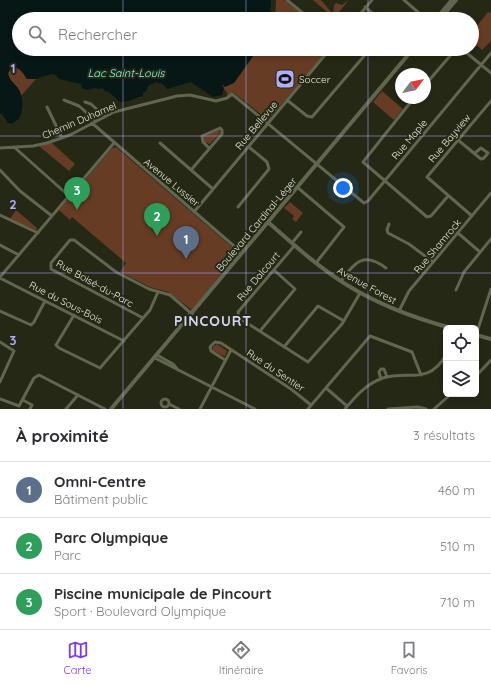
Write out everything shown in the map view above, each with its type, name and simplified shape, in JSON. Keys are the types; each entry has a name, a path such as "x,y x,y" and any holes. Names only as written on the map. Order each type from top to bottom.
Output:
{"street":[{"path":"287,0 302,12"},
{"path":"362,12 372,0"},
{"path":"404,0 418,12"},
{"path":"443,12 453,1"},
{"path":"445,12 453,1"},
{"path":"365,8 370,12"},
{"name":"Rue Maple","path":"316,164 364,203 368,201 491,53"},
{"name":"Rue Bellevue","path":"194,212 324,56"},
{"path":"287,100 307,116 312,117 364,56"},
{"name":"Boulevard Cardinal-Léger","path":"111,409 407,56"},
{"path":"431,78 450,56"},
{"path":"470,56 491,73"},
{"name":"Chemin Duhamel","path":"0,148 41,145 62,138 104,116 180,96 194,96 214,101 224,99 232,94 268,124"},
{"name":"Avenue Lussier","path":"64,100 80,106 114,143 242,252"},
{"name":"Rue Bayview","path":"472,216 428,177 491,101"},
{"path":"85,102 91,104 104,116"},
{"path":"409,104 363,160 364,165 428,218 448,196"},
{"path":"47,107 62,138"},
{"path":"268,124 316,164"},
{"path":"191,170 222,134 220,128 202,136 202,142 209,148"},
{"path":"458,140 475,153"},
{"path":"0,278 114,143"},
{"path":"160,143 213,189"},
{"path":"14,147 69,196"},
{"path":"238,207 269,168 268,164 249,147"},
{"path":"0,170 20,191 52,216"},
{"path":"297,187 344,227 316,263"},
{"name":"Rue Shamrock","path":"399,312 408,293 491,193"},
{"path":"0,215 38,233"},
{"name":"Avenue Forest","path":"268,222 316,263 360,293 399,312 443,326"},
{"path":"389,224 387,230 388,233 414,247 434,262"},
{"name":"Rue Dalcourt","path":"301,232 274,270 237,314 239,318 309,362 344,321 360,293"},
{"path":"458,233 480,252"},
{"path":"456,290 464,272 491,239"},
{"name":"Rue Boisé-du-Parc","path":"143,318 51,269 50,263 70,240 74,240 116,272 144,287 172,297 192,314"},
{"path":"0,246 19,255"},
{"path":"341,281 352,268 364,259 375,260 386,268"},
{"path":"260,331 295,289 274,270"},
{"name":"Rue du Sous-Bois","path":"0,278 124,341"},
{"path":"479,325 491,289"},
{"path":"74,315 56,346 99,368 104,366 152,307 158,292"},
{"path":"0,312 31,326 45,301"},
{"path":"486,301 491,302"},
{"path":"284,347 319,306 344,321"},
{"path":"308,409 370,336 412,352 421,375"},
{"path":"479,336 491,339"},
{"path":"0,342 14,350 0,382"},
{"name":"Rue du Sentier","path":"225,360 211,351 212,345 218,342 291,389 311,405"},
{"name":"Rue du Sentier","path":"200,409 231,350"},
{"path":"156,356 173,364 178,370 255,409"},
{"path":"326,388 346,408 364,388 381,379 387,377 421,375 436,367 443,359"},
{"path":"479,373 491,360"},
{"path":"381,379 379,371 382,368 385,370 387,377"},
{"path":"0,399 20,408 34,378 39,375 105,409"},
{"path":"66,409 78,395"},
{"path":"434,409 448,397"},
{"path":"23,400 32,405 30,409"},
{"path":"169,404 179,409"},
{"path":"388,409 396,407 421,407 426,409"}],"shaded area":[{"path":"276,0 284,0 299,12 275,12"},
{"path":"313,0 321,0 331,12 327,12"},
{"path":"349,0 339,12 333,12 334,5 336,3 342,5"},
{"path":"488,12 491,13 491,41 482,50 479,47 479,23"},
{"path":"253,56 323,56 268,120 233,92 227,96 227,93 221,85 234,83"},
{"path":"12,67 19,69 27,79 36,79 21,96 8,73"},
{"path":"382,91 395,102 395,104 403,109 394,120 373,102"},
{"path":"219,129 220,133 210,144 204,142 204,136"},
{"path":"52,143 75,164 69,171 39,146"},
{"path":"116,147 239,253 192,310 168,292 150,287 120,272 126,263 72,217 70,220 59,210 112,148"},
{"path":"290,202 303,213 296,222 292,219 294,216 284,208"},
{"path":"16,210 38,229 36,230 10,219"},
{"path":"217,344 227,351 225,356 212,350"}],"water":[{"name":"Lac Saint-Louis","path":"0,0 271,0 270,12 12,12 12,56 253,56 234,83 225,87 222,84 224,88 222,95 213,97 191,82 167,89 163,84 156,82 148,86 147,90 143,93 143,96 123,102 120,102 108,91 106,92 102,88 87,90 82,88 81,84 59,79 56,75 51,74 36,79 27,79 19,69 12,67 8,73 11,80 20,92 22,104 21,112 19,119 11,124 8,123 2,114 0,114"}],"place":[{"name":"Soccer","path":"285,79"},
{"name":"Piscine municipale de Pincourt","path":"77,210"},
{"name":"Parc Olympique","path":"157,236"},
{"name":"Omni-Centre","path":"186,259"}],"district":[{"name":"PINCOURT","path":"213,321"}]}
